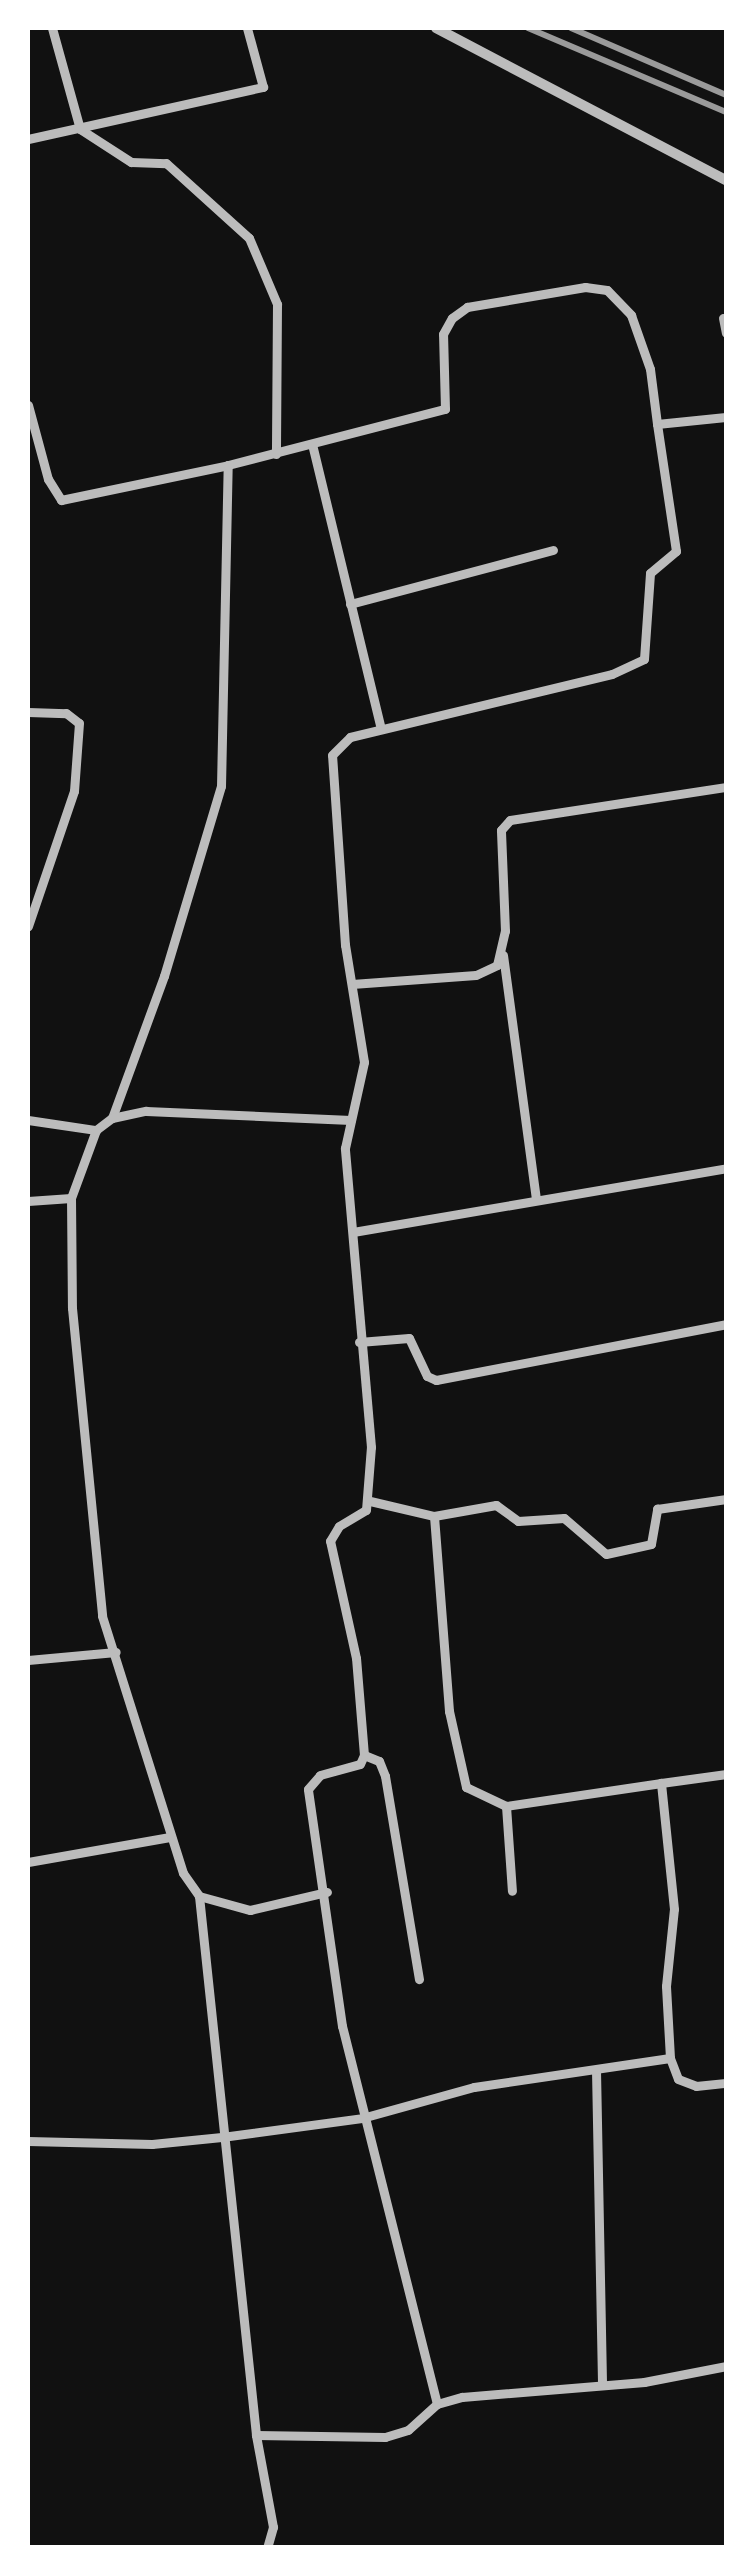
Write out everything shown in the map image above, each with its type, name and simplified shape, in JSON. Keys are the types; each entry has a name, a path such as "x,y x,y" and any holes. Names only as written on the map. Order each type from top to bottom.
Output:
{"street":[{"path":"52,28 80,130 131,162 166,163 248,238 277,304 276,454"},
{"path":"28,139 263,87 247,28"},
{"path":"436,28 726,180"},
{"path":"28,405 48,479 62,500 276,454 444,409 443,334 468,307 585,287 607,290 631,315 650,368 676,551 650,573 644,659 612,674 350,737 332,755 352,984 364,1062 345,1148 359,1342 368,1402 370,1502 330,1541 356,1658 364,1755 353,1767 320,1774 308,1789 327,1892 342,2026 362,2118 437,2404"},
{"path":"723,318 726,333"},
{"path":"657,424 726,417"},
{"path":"312,444 381,729"},
{"path":"112,1118 164,976 222,786 228,464"},
{"path":"350,604 553,550"},
{"path":"28,712 66,713 79,723 74,791 28,926"},
{"path":"536,1200 502,948 501,830 510,820 726,788"},
{"path":"352,984 476,975 497,965 502,948"},
{"path":"267,2548 273,2527 256,2436 199,1896 170,1837 102,1616 72,1308 72,1198 96,1130 112,1118 146,1112 351,1120"},
{"path":"28,1120 96,1130"},
{"path":"353,1232 726,1168"},
{"path":"28,1200 72,1198"},
{"path":"359,1342 408,1338 436,1380 726,1324"},
{"path":"370,1502 434,1516 496,1505 518,1521 564,1518 606,1554 652,1544 657,1509 726,1499"},
{"path":"434,1516 458,1769 466,1788 506,1806 726,1774"},
{"path":"28,1660 116,1652"},
{"path":"364,1755 379,1761 385,1776 419,1979"},
{"path":"661,1783 674,1909 666,1986 670,2058 678,2079 696,2086 726,2083"},
{"path":"506,1806 512,1891"},
{"path":"28,1862 170,1837"},
{"path":"199,1896 250,1910 327,1892"},
{"path":"28,2141 152,2144 222,2137 362,2118 474,2087 670,2058"},
{"path":"596,2070 602,2385"},
{"path":"256,2436 385,2436 408,2430 437,2404 726,2366"}],"railway":[{"path":"528,28 726,112"},
{"path":"571,28 726,95"}]}
